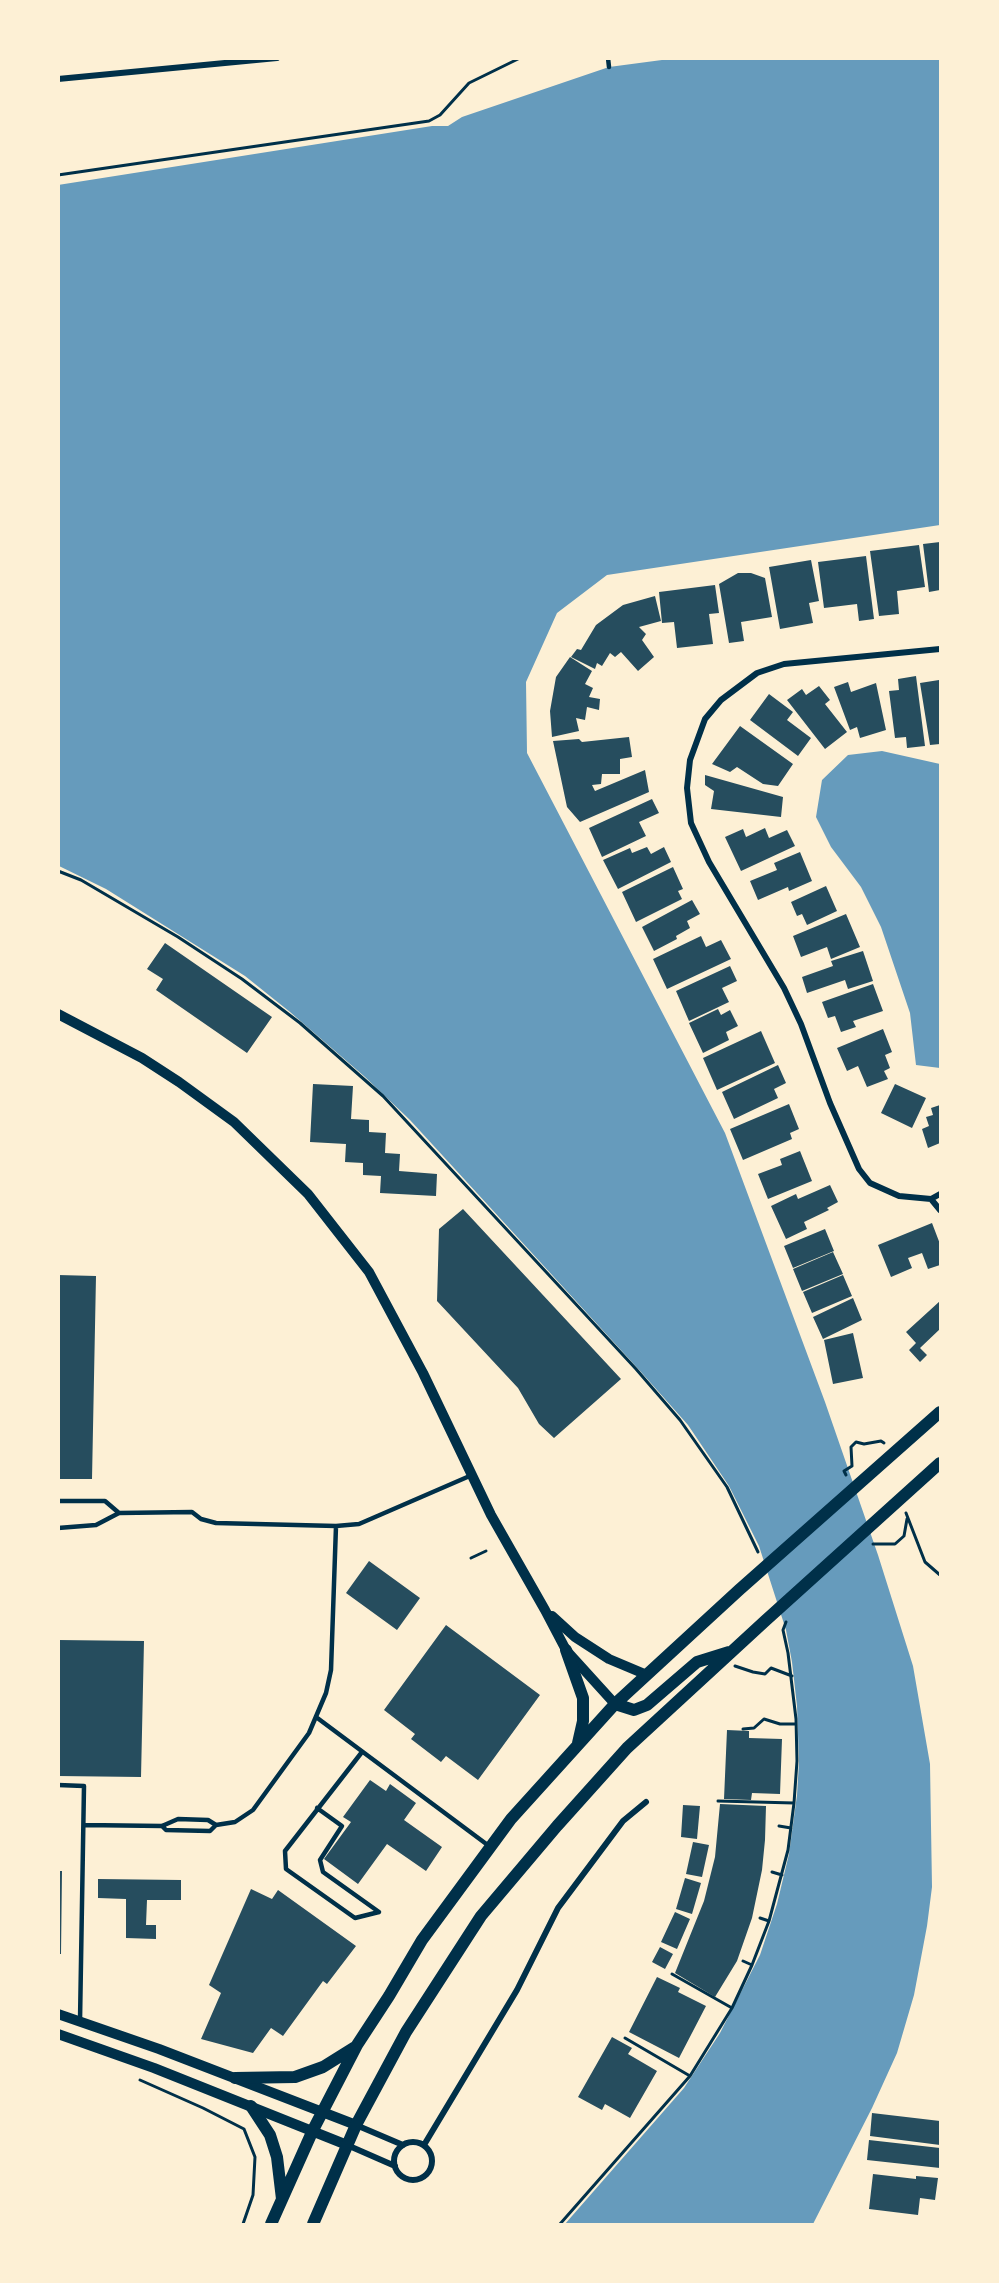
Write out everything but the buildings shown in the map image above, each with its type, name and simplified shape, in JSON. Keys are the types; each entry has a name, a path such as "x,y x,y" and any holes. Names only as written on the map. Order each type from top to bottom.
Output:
{"main road":[{"path":"271,2224 322,2111 357,2045 422,1940 511,1820 615,1704 739,1590 940,1412"},
{"path":"313,2224 356,2125 406,2032 481,1916 627,1748 765,1621 900,1507 940,1463"},
{"path":"566,1650 583,1698 583,1721 578,1744"},
{"path":"615,1704 634,1710 647,1705 697,1662 734,1650"},
{"path":"235,2078 295,2077 323,2067 357,2045"},
{"path":"251,2106 270,2135 274,2146 282,2200"}],"street":[{"path":"58,79 277,58"},
{"path":"940,649 784,664 757,674 721,700 705,719 690,760 687,788 691,823 709,862 784,988 801,1024 830,1104 859,1169 870,1183 899,1196 931,1199 940,1194"},
{"path":"58,1014 142,1058 179,1082 234,1122 308,1194 369,1272 423,1373 491,1515 566,1650 615,1704"},
{"path":"931,1199 940,1210"},
{"path":"545,1610 575,1637 590,1647 609,1659 647,1675"},
{"path":"424,2145 516,1990 558,1908 623,1821 646,1802"},
{"path":"58,2014 322,2111 403,2145"},
{"path":"58,2034 313,2130 395,2166"},
{"path":"413,2142 424,2145 430,2151 433,2159 432,2168 421,2179 409,2180 399,2174 395,2166 395,2156 403,2145 413,2142"}],"lane":[{"path":"608,58 609,67"},
{"path":"58,1528 96,1525 119,1513 192,1512 201,1519 216,1523 336,1526 359,1524 472,1475"},
{"path":"58,1501 105,1501 119,1513"},
{"path":"162,1826 166,1830 210,1831 216,1825 235,1821 253,1810 309,1733 326,1693 331,1670 336,1526"},
{"path":"316,1717 491,1848"},
{"path":"317,1808 342,1826 320,1860 323,1872 379,1912 355,1918 286,1869 285,1851 317,1808 362,1752"},
{"path":"58,1785 84,1786 80,2021"},
{"path":"84,1825 162,1826 178,1819 208,1820 216,1825"}],"path":[{"path":"58,175 429,122 440,115 469,83 520,58"},
{"path":"58,871 81,880 178,937 242,979 300,1023 383,1096 636,1369 680,1420 727,1487 758,1552 762,1548"},
{"path":"852,1466 851,1447 856,1442 864,1444 881,1441 886,1444"},
{"path":"900,1507 925,1563 940,1575"},
{"path":"871,1544 895,1544 904,1536 907,1519"},
{"path":"471,1558 486,1551"},
{"path":"560,2224 690,2076 732,2008 769,1921 782,1875 794,1803 796,1724 792,1676 783,1630 787,1624 784,1613"},
{"path":"734,1665 759,1674 765,1674 771,1668 792,1676"},
{"path":"743,1729 754,1728 764,1719 780,1724 796,1724"},
{"path":"718,1801 794,1803"},
{"path":"780,1826 791,1828"},
{"path":"772,1872 782,1875"},
{"path":"759,1918 769,1921"},
{"path":"743,1961 752,1965"},
{"path":"672,1974 732,2008"},
{"path":"625,2038 690,2076"},
{"path":"140,2080 244,2129 255,2157 253,2195 243,2224"}],"water":[{"path":"677,58 940,59 940,525 607,575 557,613 526,682 527,753 725,1133 825,1402 878,1555 913,1666 930,1764 932,1887 927,1926 914,1995 897,2053 872,2108 813,2224 565,2224 684,2088 720,2033 760,1955 777,1904 789,1854 799,1762 797,1706 792,1662 786,1630 759,1546 729,1486 688,1425 641,1372 410,1120 365,1077 245,976 106,889 59,866 58,185 432,126 448,126 462,117 609,67"},
{"path":"882,751 940,764 940,1068 916,1065 910,1013 881,927 861,887 831,847 816,817 822,780 848,755"}]}
